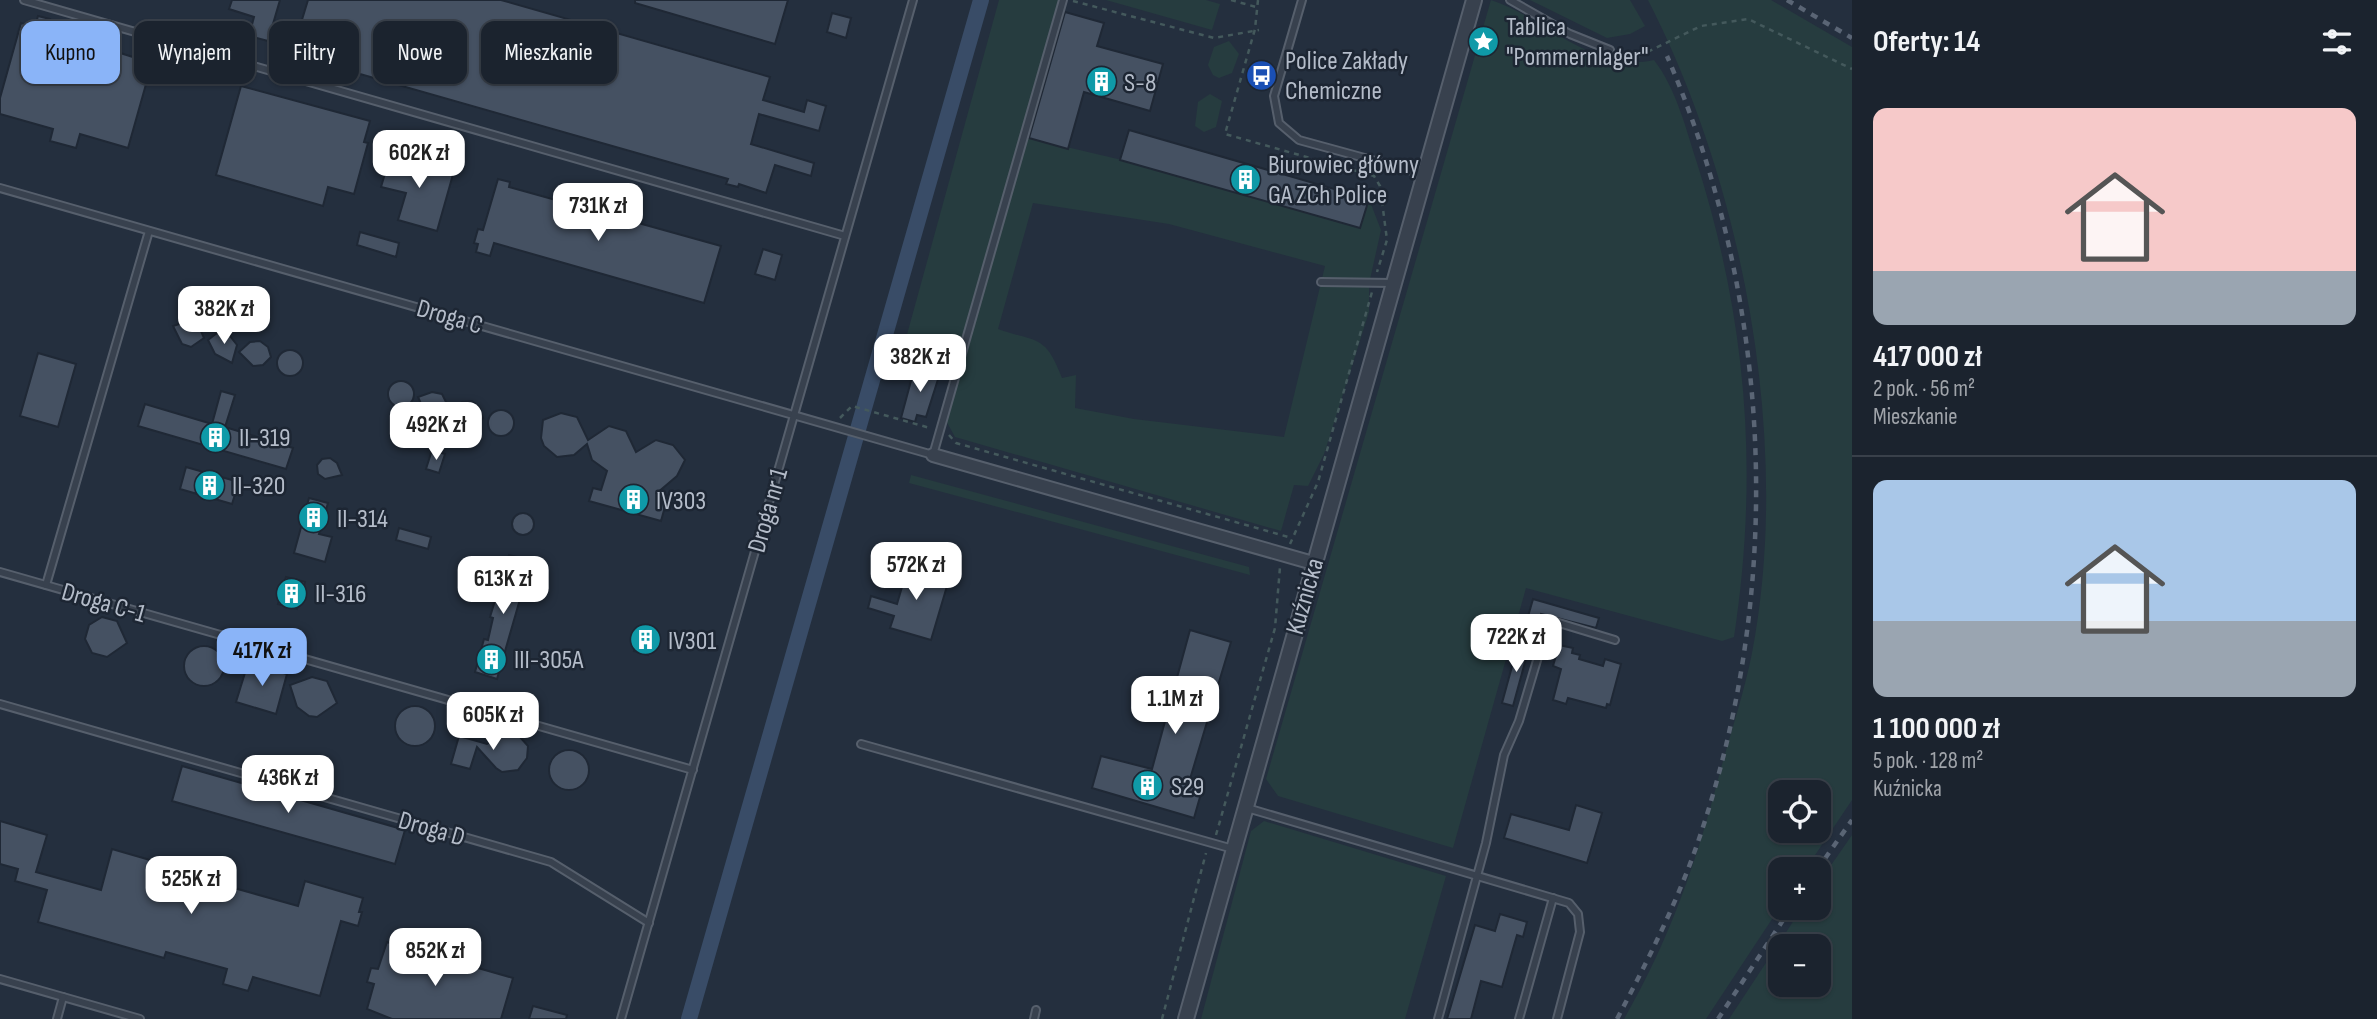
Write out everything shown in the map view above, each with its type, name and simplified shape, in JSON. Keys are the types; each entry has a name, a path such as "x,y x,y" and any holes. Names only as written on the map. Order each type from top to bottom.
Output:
{"street":[{"name":"Kuźnicka","path":"1186,1019 1474,0"},
{"path":"933,454 1313,563"}],"lane":[{"path":"24,0 845,236"},
{"name":"Droga nr 1","path":"621,1019 913,0"},
{"path":"933,454 1063,0"},
{"path":"1302,0 1274,96 1279,123 1299,140 1423,174"},
{"path":"1510,0 1570,34 1610,50"},
{"name":"Droga C","path":"0,188 933,454"},
{"path":"46,585 149,230"},
{"path":"1321,282 1393,283"},
{"name":"Droga C-1","path":"0,572 693,770"},
{"path":"1438,1019 1478,876 1504,755 1519,721 1549,620 1615,640"},
{"name":"Droga D","path":"0,704 551,862 649,923"},
{"path":"861,744 1233,849"},
{"path":"1245,808 1569,904 1578,914 1580,932 1557,1019"},
{"path":"1519,1019 1553,898"},
{"path":"0,979 140,1019"},
{"path":"57,1019 64,997"},
{"path":"1034,1019 1036,1010"}],"path":[{"path":"1070,0 1086,2 1214,38 1257,30"},
{"path":"1231,0 1256,7"},
{"path":"1161,1019 1275,628 1280,567 1318,482 1387,240 1380,186 1374,176 1225,134 1257,30 1258,0"},
{"path":"1610,50 1629,56 1639,55 1701,26 1748,19 1852,69"},
{"path":"831,425 852,406 940,431 948,434 956,443 1292,538"}],"green space":[{"path":"999,0 1063,0 1024,137 1122,160 1360,228 1369,199 1381,230 1369,284 1369,312 1324,454 1308,486 1294,485 1281,531 955,437 944,417 956,375 900,360","holes":["1033,203 1169,224 1325,266 1284,437 1134,419 1075,408 1076,375 1062,378 1050,354 1039,342 998,329"]},
{"path":"1106,0 1206,0 1220,4 1212,30"},
{"path":"1491,0 1511,8 1590,52 1632,62 1654,60 1668,83 1680,109 1697,163 1727,281 1744,398 1746,516 1734,637 1722,641 1526,588 1453,848 1278,796 1266,779"},
{"path":"1530,0 1630,0 1645,26 1630,34 1607,38"},
{"path":"1648,0 1771,0 1852,47 1852,800 1831,831 1831,780 1768,780 1768,843 1823,843 1814,857 1768,857 1768,920 1771,920 1706,1019 1624,1019 1669,929 1702,837 1749,668 1763,573 1766,490 1762,404 1751,319 1734,234 1710,152 1682,73"},
{"path":"1229,41 1239,54 1232,73 1219,78 1213,75 1208,65 1214,47"},
{"path":"1210,94 1222,101 1216,127 1204,132 1195,126 1198,102"},
{"path":"911,475 1249,567 1250,575 909,483"},
{"path":"1264,821 1446,876 1405,1019 1201,1019 1251,831"},
{"path":"1852,835 1852,1019 1729,1019 1768,960 1768,997 1831,997 1831,934 1785,934 1794,920 1831,920 1831,865"}],"building":[{"path":"232,0 280,0 274,21 269,21 268,41 255,38 254,17 229,9"},
{"path":"308,0 501,0 574,21 481,21 481,84 617,84 617,33 770,77 763,100 804,112 807,100 826,106 819,131 759,114 751,144 814,163 811,176 775,165 766,193 739,184 738,187 726,184 728,179 395,84 467,84 467,21 373,21 373,78 359,74 359,21 302,21"},
{"path":"635,0 788,0 775,44 635,3"},
{"name":"S-8","path":"1065,12 1104,23 1097,46 1163,64 1150,111 1084,92 1068,149 1029,138"},
{"path":"832,13 851,18 846,38 827,32"},
{"path":"38,16 50,19 49,21 37,21"},
{"path":"21,23 21,84 120,84 120,53 134,57 134,84 146,84 128,148 80,134 76,148 50,141 53,129 0,114 0,98"},
{"path":"241,86 370,121 364,142 368,143 354,194 328,187 323,206 216,175"},
{"name":"Biurowiec główny GA ZCh Police","path":"1129,130 1369,199 1360,228 1120,160"},
{"path":"391,153 454,171 437,231 398,220 406,193 381,187"},
{"path":"498,179 510,182 509,187 721,246 704,303 494,243 490,256 476,252 478,244 474,243 478,229 483,230"},
{"path":"360,232 399,243 396,257 357,245"},
{"path":"763,249 782,255 775,280 755,274"},
{"path":"188,321 198,324 204,338 191,347 182,344 173,326"},
{"path":"226,331 237,345 232,363 215,354 208,340 217,333"},
{"path":"260,341 268,347 271,357 263,365 253,366 239,352 250,342"},
{"path":"290,350 299,354 303,363 299,372 290,376 281,372 277,363 281,354"},
{"path":"38,353 76,364 58,427 20,416"},
{"path":"915,366 940,373 926,417 917,415 915,422 901,418"},
{"path":"401,381 410,385 414,394 410,403 401,407 392,403 388,394 392,385"},
{"name":"II-319","path":"221,391 235,395 225,427 293,448 286,469 138,426 145,404 212,424"},
{"path":"432,392 442,394 448,406 443,424 426,415 418,397"},
{"path":"472,401 479,407 483,418 475,425 465,426 450,412 462,402"},
{"path":"501,410 510,414 514,423 510,432 501,436 492,432 488,423 492,414"},
{"path":"561,413 577,417 588,440 609,426 626,431 636,452 656,440 673,445 685,460 677,476 657,493 668,496 661,521 589,501 593,488 601,490 607,471 592,460 587,444 574,455 557,457 544,446 541,438 543,420"},
{"path":"432,450 445,454 439,473 426,469"},
{"path":"330,458 337,463 342,475 325,479 318,474 317,465 322,459"},
{"name":"II-320","path":"186,467 239,482 232,504 180,489"},
{"name":"II-314","path":"309,498 328,503 319,534 332,537 325,562 294,553"},
{"path":"523,513 531,516 534,524 531,532 523,535 515,532 512,524 515,516"},
{"path":"399,528 431,537 428,549 396,540"},
{"path":"509,555 531,561 497,679 475,672 484,639 488,640 493,618 490,617"},
{"path":"909,563 950,576 931,640 890,628 894,616 868,608 871,596 897,604"},
{"name":"II-316","path":"286,577 305,582 297,609 278,604"},
{"path":"1533,599 1599,618 1596,628 1541,614 1536,630 1525,627"},
{"path":"102,617 117,621 127,643 107,657 92,653 85,639 89,625"},
{"name":"IV301","path":"642,626 655,629 648,655 634,651"},
{"path":"1190,630 1231,642 1190,779 1204,783 1194,818 1092,788 1101,756 1152,769"},
{"path":"1519,641 1530,644 1513,706 1502,703"},
{"path":"1559,645 1573,648 1572,653 1580,655 1579,659 1603,666 1605,659 1621,664 1610,705 1607,704 1606,708 1568,698 1566,704 1553,700 1561,669 1553,666"},
{"path":"204,646 218,652 224,666 218,680 204,686 190,680 184,666 190,652"},
{"path":"248,663 287,674 276,714 236,702"},
{"path":"312,677 327,681 337,703 317,717 309,716 297,707 290,685"},
{"path":"415,706 429,712 435,726 429,740 415,746 401,740 395,726 401,712"},
{"path":"505,733 520,737 528,746 527,758 518,770 502,772 477,747 470,769 451,764 459,736 487,744"},
{"path":"569,750 583,756 589,770 583,784 569,790 555,784 549,770 555,756"},
{"path":"182,766 405,830 395,864 172,801"},
{"path":"1576,805 1602,813 1587,863 1504,838 1511,814 1569,830"},
{"path":"0,821 47,835 36,872 101,890 112,849 150,860 149,864 298,906 305,881 363,898 359,912 362,912 358,926 341,921 320,996 253,977 248,991 223,984 227,969 166,952 164,958 38,922 47,890 15,881 18,869 0,864"},
{"path":"1500,914 1527,922 1523,937 1517,935 1502,987 1481,981 1471,1019 1447,1019 1475,925 1495,931"},
{"path":"387,942 513,978 501,1019 392,1019 367,1009 374,984 367,982 371,968 378,969"},
{"path":"533,1006 567,1015 566,1019 529,1019"}],"waterway":[{"path":"689,1019 981,0"}],"railway":[{"path":"1787,0 1852,38"},
{"path":"1617,1019 1673,906 1700,836 1727,740 1746,642 1755,543 1755,443 1746,344 1729,246 1702,149 1667,56"},
{"path":"1826,857 1852,820"},
{"path":"1718,1019 1783,920"}],"place":[{"name":"Tablica \"Pommernlager\"","path":"1483,41"},
{"name":"Police Zakłady Chemiczne","path":"1262,75"},
{"name":"S-8","path":"1101,82"},
{"name":"Biurowiec główny GA ZCh Police","path":"1245,179"},
{"name":"II-319","path":"216,437"},
{"name":"II-320","path":"209,485"},
{"name":"IV303","path":"633,500"},
{"name":"II-314","path":"314,518"},
{"name":"II-316","path":"292,593"},
{"name":"IV301","path":"645,640"},
{"name":"III-305A","path":"491,659"},
{"name":"S29","path":"1148,786"}]}
